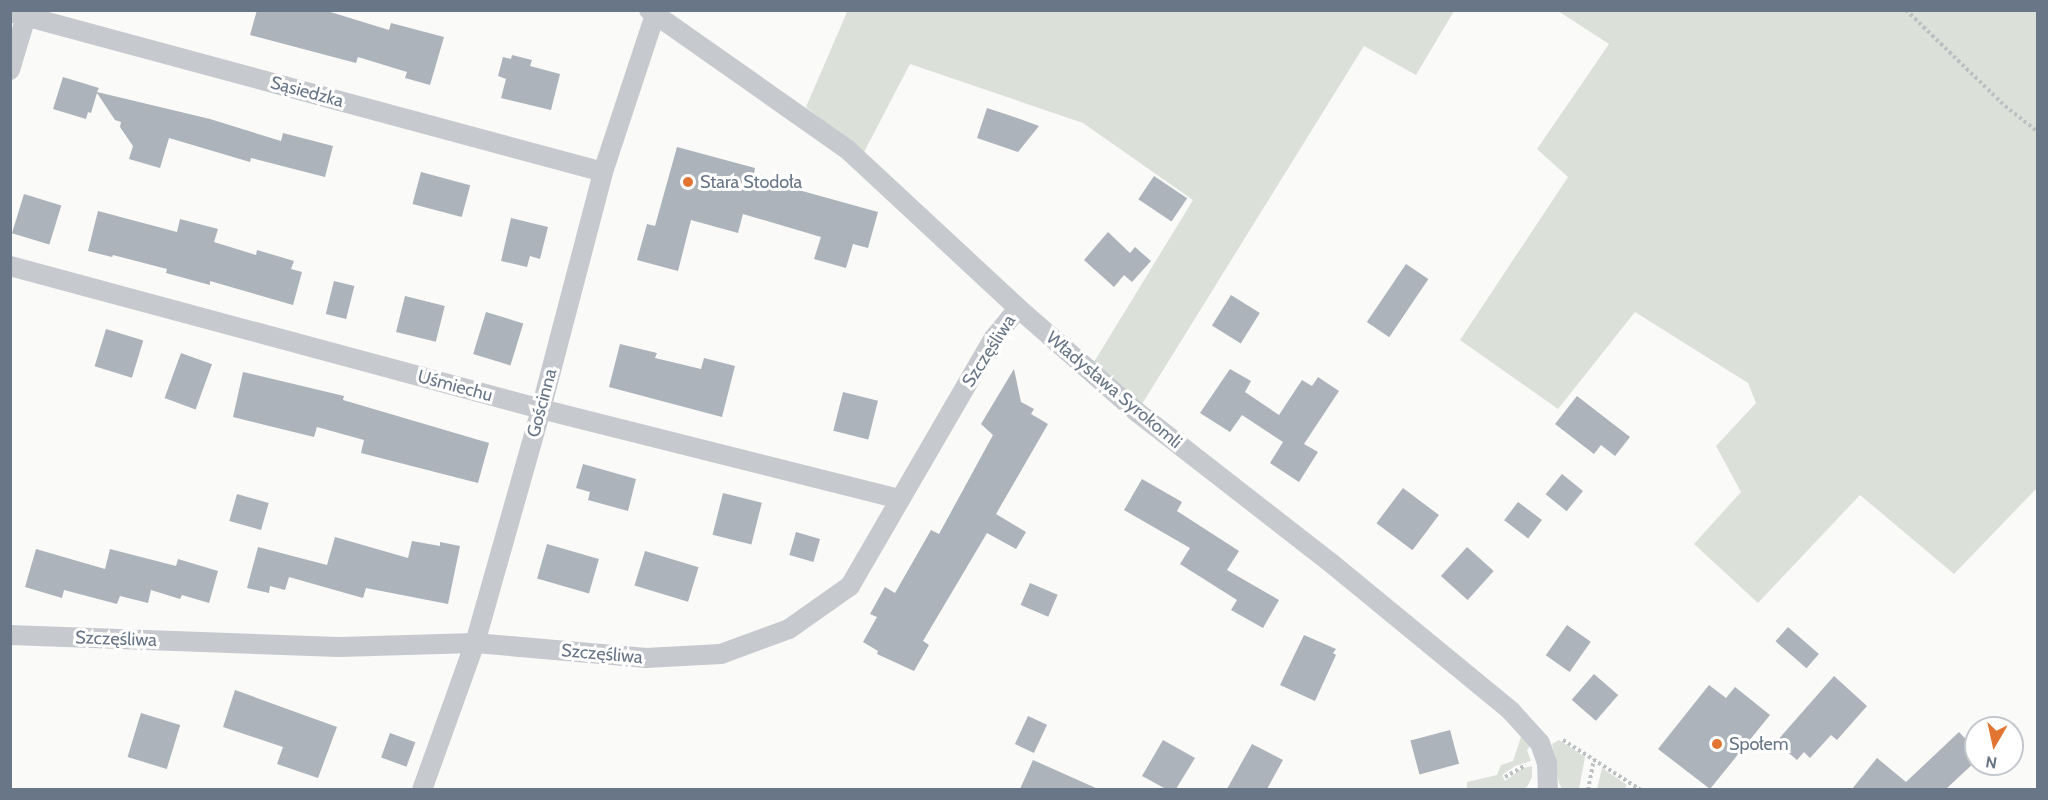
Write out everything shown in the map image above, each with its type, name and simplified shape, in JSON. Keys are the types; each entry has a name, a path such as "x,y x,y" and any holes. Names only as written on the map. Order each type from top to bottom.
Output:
{"street":[{"path":"10,70 22,13"},
{"name":"Sąsiedzka","path":"22,13 603,172"},
{"name":"Gościnna","path":"422,789 475,643 541,409 603,172 652,13"},
{"name":"Władysława Syrokomli","path":"652,13 848,150 1018,308 1137,412 1331,563 1511,711 1537,752 1547,763 1548,789"},
{"name":"Uśmiechu","path":"10,266 541,409 900,499"},
{"name":"Szczęśliwa","path":"10,635 339,647 475,643 646,658 721,654 789,629 850,586 993,338 1018,308"}],"path":[{"path":"1906,10 2005,106 2037,132"},
{"path":"1504,777 1557,736 1641,789"},
{"path":"1588,789 1594,759"}],"shaded area":[{"path":"842,11 1454,11 1416,75 1364,46 1142,404 1094,362 1193,200 1083,123 910,64 863,154 806,107 847,12"},
{"path":"1558,11 2037,11 2037,488 1954,574 1860,495 1758,603 1694,544 1741,492 1716,446 1756,403 1748,383 1635,312 1558,409 1460,340 1568,177 1537,149 1609,44"},
{"path":"1522,734 1532,744 1527,750 1531,761 1515,766 1502,775 1505,781 1523,768 1532,766 1532,777 1527,787 1521,790 1467,789 1467,782 1497,775 1501,765 1513,761"},
{"path":"1559,740 1585,757 1579,789 1562,789 1559,783 1552,744"},
{"path":"1602,768 1627,785 1624,789 1597,789"}],"building":[{"path":"257,10 324,10 389,30 391,23 444,37 430,85 405,78 407,72 358,57 356,63 250,35"},
{"path":"512,55 532,60 530,66 560,74 551,110 501,98 506,79 498,76 503,57 511,59"},
{"path":"63,77 99,88 97,92 210,119 281,141 283,133 333,146 325,177 251,158 250,162 169,138 160,168 129,159 133,146 120,127 121,122 115,120 97,93 91,113 88,112 86,119 53,109"},
{"path":"987,108 1039,126 1018,152 977,138"},
{"path":"677,147 755,168 754,174 796,186 795,189 878,212 868,248 853,244 846,268 814,259 821,237 743,214 738,233 691,220 678,271 637,260 647,224 655,226"},
{"path":"421,172 470,185 462,217 412,204"},
{"path":"1154,176 1187,198 1172,222 1138,199"},
{"path":"24,194 61,205 49,245 12,233"},
{"path":"98,211 177,232 180,219 218,229 214,242 256,255 257,250 294,261 291,269 302,272 293,305 210,281 210,285 166,273 167,269 88,251"},
{"path":"511,218 548,227 540,259 530,256 527,267 501,261"},
{"path":"1108,232 1130,253 1135,247 1151,261 1132,282 1124,275 1114,287 1084,260"},
{"path":"1406,264 1428,279 1389,337 1367,322"},
{"path":"334,281 354,286 346,319 326,314"},
{"path":"1231,295 1260,313 1241,344 1212,326"},
{"path":"405,296 445,306 436,342 396,332"},
{"path":"486,312 523,323 510,365 473,354"},
{"path":"106,329 143,340 132,378 95,366"},
{"path":"620,344 657,353 655,358 701,369 704,358 735,366 722,417 609,387"},
{"path":"181,353 212,364 196,409 165,398"},
{"path":"1014,369 1021,402 1034,409 1031,414 1048,424 996,514 1026,532 1016,549 987,533 923,641 929,645 914,671 877,654 878,651 863,642 877,617 870,614 885,587 895,593 931,530 939,534 993,435 981,424"},
{"path":"1230,369 1251,381 1245,392 1279,415 1302,380 1312,386 1318,377 1339,391 1304,444 1318,452 1299,482 1270,463 1283,442 1242,415 1230,432 1200,413"},
{"path":"243,372 344,396 343,400 489,443 478,483 361,453 364,440 317,427 314,437 233,417"},
{"path":"843,392 878,401 868,440 833,431"},
{"path":"1577,396 1630,437 1615,456 1601,445 1594,454 1555,424"},
{"path":"583,464 636,479 628,511 588,500 590,492 576,488"},
{"path":"1562,474 1583,491 1567,511 1546,494"},
{"path":"1142,479 1182,502 1177,511 1239,551 1227,570 1279,600 1263,628 1231,610 1237,600 1180,564 1190,548 1124,510"},
{"path":"1403,488 1439,515 1412,550 1377,523"},
{"path":"723,493 762,503 751,544 713,535"},
{"path":"237,494 269,503 261,530 229,521"},
{"path":"1518,502 1542,520 1528,538 1504,520"},
{"path":"796,532 820,539 813,562 789,555"},
{"path":"335,537 408,558 412,541 440,546 440,542 460,546 448,604 366,588 363,598 289,577 285,590 270,586 269,593 247,588 258,547 327,565"},
{"path":"547,544 599,559 589,593 537,579"},
{"path":"1467,547 1494,571 1468,600 1441,576"},
{"path":"36,549 105,569 110,549 176,566 178,559 218,571 209,603 182,595 180,599 151,590 148,603 120,596 117,604 64,590 62,598 25,587"},
{"path":"645,551 699,567 688,602 634,585"},
{"path":"1030,583 1058,595 1048,617 1021,605"},
{"path":"1567,625 1591,642 1570,672 1546,655"},
{"path":"1788,627 1819,654 1806,668 1776,641"},
{"path":"1304,635 1336,649 1333,653 1336,655 1315,701 1280,685"},
{"path":"1594,674 1618,695 1596,721 1572,700"},
{"path":"1834,676 1867,706 1837,740 1831,735 1810,758 1804,752 1797,760 1776,742"},
{"path":"1709,685 1726,698 1735,687 1770,715 1710,789 1658,749"},
{"path":"235,690 337,727 318,778 277,764 283,747 223,727"},
{"path":"141,713 180,725 167,769 128,757"},
{"path":"1028,716 1047,725 1034,753 1015,744"},
{"path":"1450,730 1459,764 1419,774 1410,741"},
{"path":"1959,732 1964,737 1964,772 1946,789 1852,789 1877,758 1906,782"},
{"path":"390,733 415,742 406,767 381,757"},
{"path":"1163,740 1195,758 1176,789 1166,789 1142,776"},
{"path":"1252,744 1283,760 1267,789 1227,789"},
{"path":"1033,760 1098,789 1020,789"}],"place":[{"name":"Stara Stodoła","path":"688,182"},
{"name":"Społem","path":"1717,744"}]}
